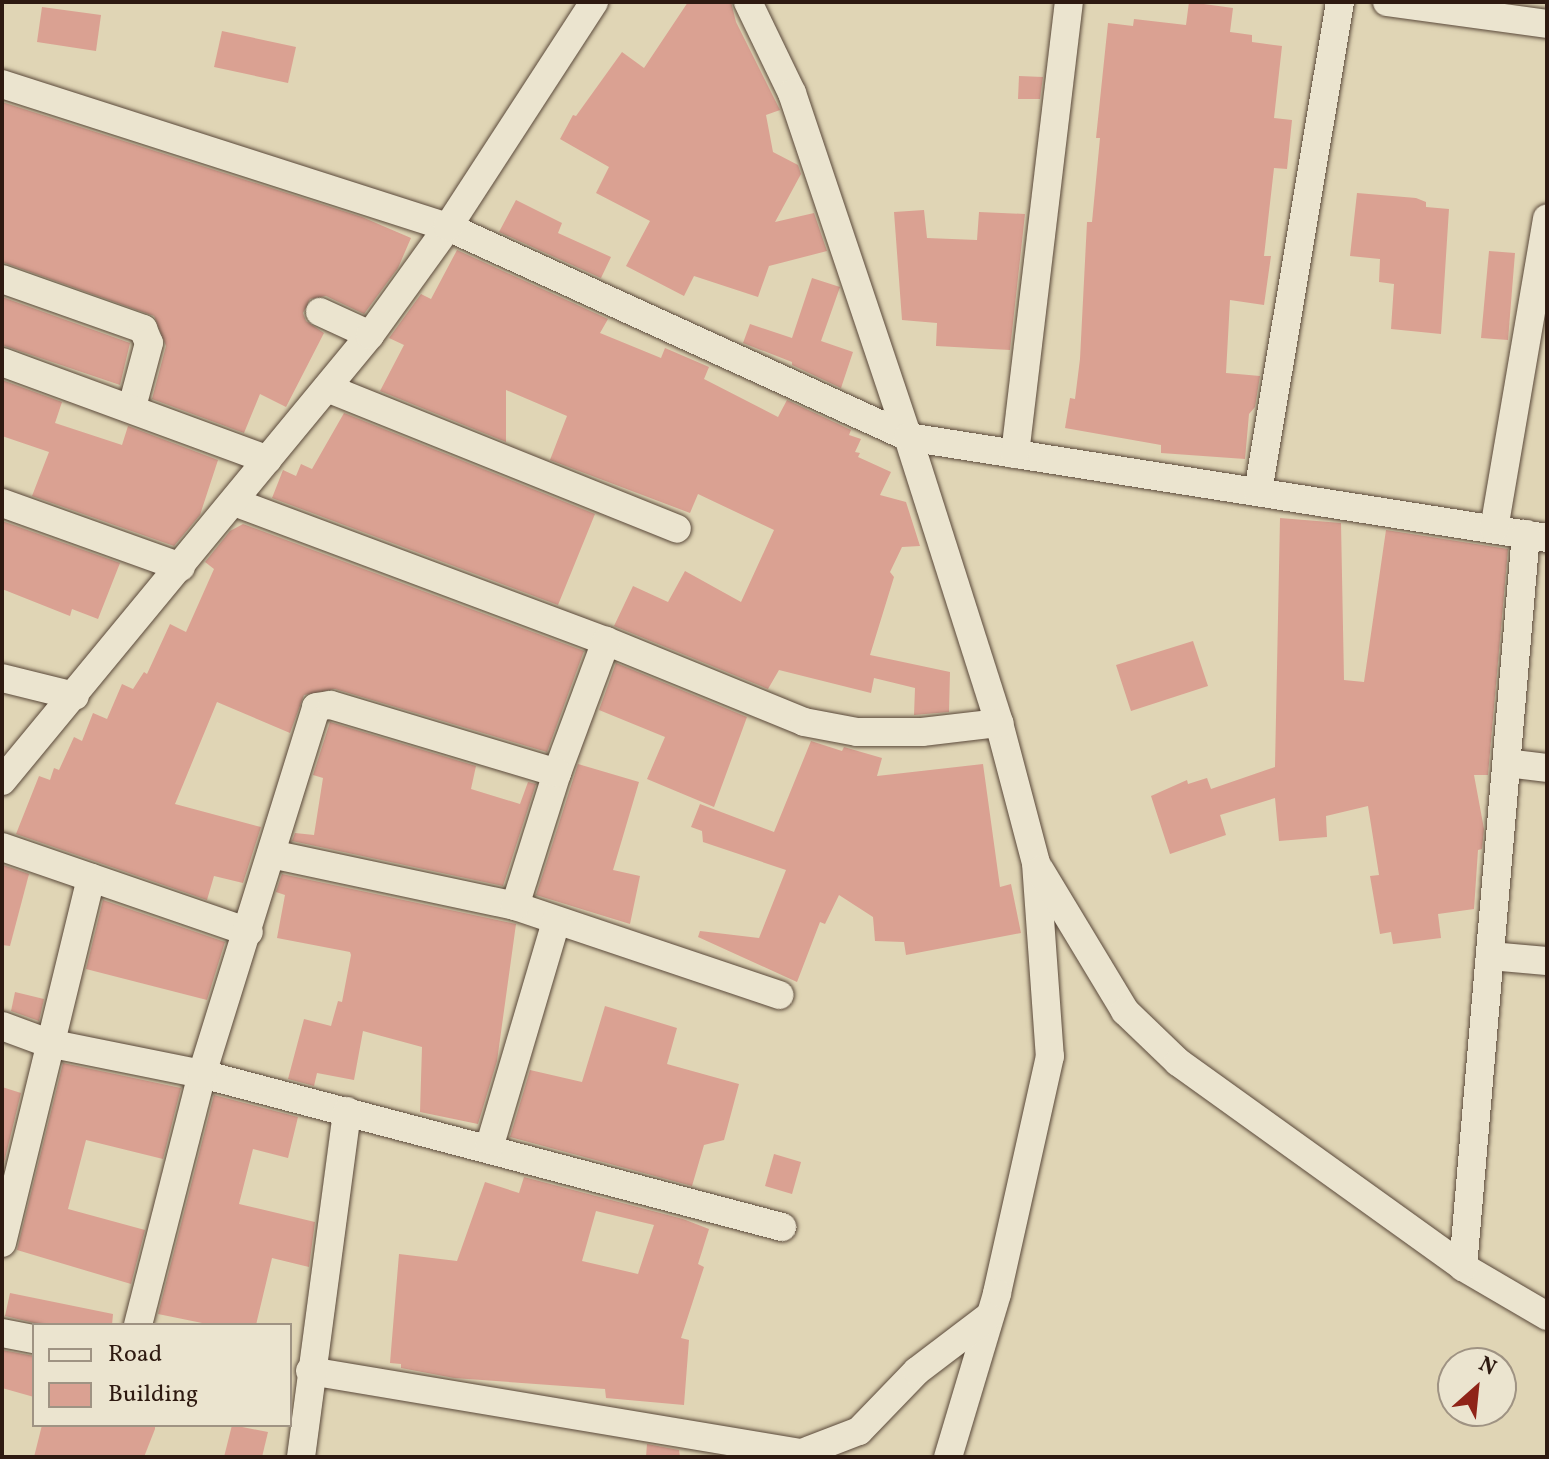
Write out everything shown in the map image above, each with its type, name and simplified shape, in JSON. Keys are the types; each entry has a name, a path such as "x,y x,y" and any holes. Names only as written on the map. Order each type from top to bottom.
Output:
{"street":[{"path":"2,781 370,335 448,227 594,2"},
{"path":"748,2 792,93 908,437 999,723 1036,863 1050,1056 997,1294 948,1457"},
{"path":"1015,454 1069,2"},
{"path":"1258,492 1340,2"},
{"path":"1387,2 1547,24"},
{"path":"2,84 448,227 908,437 1536,536 1507,763 1463,1267"},
{"path":"1494,529 1547,218"},
{"path":"2,279 143,329 149,343 132,407"},
{"path":"320,312 370,335"},
{"path":"2,362 132,407 268,460"},
{"path":"327,388 677,529"},
{"path":"234,502 606,641 804,722 857,732 922,732 999,723"},
{"path":"2,503 181,567"},
{"path":"515,906 557,773 606,641"},
{"path":"2,678 75,696"},
{"path":"139,1323 202,1074 249,932 316,707 331,705 557,773"},
{"path":"1507,763 1547,768"},
{"path":"2,847 249,932"},
{"path":"271,854 515,906 779,995"},
{"path":"1036,863 1125,1011 1178,1062 1463,1267 1547,1316"},
{"path":"2,1243 8,1191 91,878"},
{"path":"489,1148 556,922"},
{"path":"1490,956 1547,961"},
{"path":"2,1026 48,1043 202,1074 782,1227"},
{"path":"301,1457 298,1399 310,1371 347,1111"},
{"path":"310,1371 802,1453 859,1431 917,1371 988,1317"},
{"path":"2,1333 32,1339"}],"building":[{"path":"688,2 731,2 736,22 780,110 766,115 773,152 798,165 801,174 775,222 814,213 827,251 769,266 758,297 694,276 684,296 626,266 650,221 596,193 609,167 560,139 573,115 576,116 622,52 644,68"},
{"path":"1189,2 1233,8 1230,32 1252,35 1252,42 1282,46 1274,118 1292,120 1287,169 1274,168 1264,256 1271,256 1264,305 1230,300 1226,373 1260,376 1255,407 1249,414 1245,459 1161,453 1161,445 1065,428 1070,398 1075,399 1080,359 1087,222 1092,222 1100,138 1096,138 1108,23 1133,26 1134,19 1186,25"},
{"path":"42,7 101,15 96,51 37,42"},
{"path":"222,31 296,47 288,83 214,67"},
{"path":"1019,76 1043,77 1040,99 1018,99"},
{"path":"2,102 362,217 411,238 398,268 364,314 326,296 310,299 303,313 306,321 324,333 286,407 260,394 244,433 152,399 166,346 154,316 2,262"},
{"path":"1357,193 1416,198 1426,202 1426,207 1449,209 1441,334 1391,329 1394,284 1379,282 1380,259 1350,256"},
{"path":"516,200 562,223 558,233 611,257 601,278 499,232"},
{"path":"924,210 927,238 977,240 979,212 1025,214 1010,350 936,346 937,323 902,320 894,212"},
{"path":"457,250 608,319 600,333 661,358 665,348 709,367 704,379 778,417 787,400 851,430 849,435 861,439 855,452 860,453 858,457 891,472 880,495 906,502 920,546 902,547 890,572 894,577 870,655 950,672 949,712 914,715 915,688 874,678 871,693 779,670 768,689 614,626 633,586 668,602 685,571 741,602 774,530 698,494 690,513 550,460 567,416 506,390 506,442 380,391 404,345 389,338 421,294 431,299"},
{"path":"1489,251 1515,253 1508,340 1481,338"},
{"path":"812,278 840,287 821,341 853,352 841,388 792,365 792,362 743,343 750,324 792,338"},
{"path":"2,297 130,343 120,385 2,345"},
{"path":"2,380 62,402 55,423 122,445 128,426 218,460 200,515 174,546 32,496 49,452 2,436"},
{"path":"344,413 595,514 558,605 272,498 283,470 296,476 301,464 312,469"},
{"path":"1280,518 1341,523 1344,680 1364,682 1386,530 1508,549 1488,775 1474,775 1484,829 1482,849 1478,850 1474,909 1438,914 1441,938 1393,944 1391,932 1380,934 1370,876 1379,875 1368,806 1326,816 1327,837 1279,841 1275,798 1220,815 1226,835 1170,854 1151,796 1187,780 1188,784 1207,778 1211,789 1275,767"},
{"path":"2,521 120,563 98,619 72,609 70,616 2,589"},
{"path":"243,524 584,651 547,752 335,689 304,695 290,733 217,702 175,804 261,827 243,883 214,876 207,900 16,834 39,776 50,780 54,768 59,770 74,737 82,741 93,713 107,719 122,684 133,689 144,672 147,674 170,624 186,632 214,569 205,562 230,531"},
{"path":"1193,641 1208,686 1131,711 1116,665"},
{"path":"616,663 747,717 714,807 647,779 665,737 599,710"},
{"path":"330,722 476,766 471,789 520,804 528,782 536,784 503,886 292,841 295,833 314,835 323,778 313,775"},
{"path":"811,741 842,751 844,747 882,758 877,776 983,764 1000,887 1011,884 1021,933 906,955 904,942 875,941 873,917 839,895 825,924 820,922 797,982 698,937 700,931 759,938 786,870 703,842 702,831 691,827 700,804 774,832"},
{"path":"578,764 639,782 613,870 640,876 630,924 536,895"},
{"path":"3,865 29,874 10,946 2,945"},
{"path":"282,874 516,924 497,1061 478,1124 420,1112 422,1047 363,1031 354,1080 317,1073 314,1086 288,1079 304,1019 331,1026 338,1001 342,1002 351,955 350,952 277,938 285,895 276,892"},
{"path":"103,900 225,942 207,1000 86,969"},
{"path":"15,992 44,999 39,1021 11,1011"},
{"path":"605,1006 677,1028 667,1064 739,1084 724,1140 704,1145 692,1186 510,1137 530,1070 582,1082"},
{"path":"63,1063 181,1088 163,1159 86,1140 68,1209 145,1230 131,1284 17,1250"},
{"path":"2,1087 21,1093 2,1171"},
{"path":"214,1095 298,1117 288,1158 253,1149 239,1204 315,1222 309,1267 272,1258 256,1323 202,1323 158,1314"},
{"path":"774,1154 801,1162 792,1194 765,1186"},
{"path":"524,1177 683,1219 709,1229 698,1264 704,1267 681,1338 689,1340 684,1405 606,1398 605,1389 454,1378 390,1363 399,1254 457,1261 485,1182 519,1193","holes":["596,1211 654,1225 638,1274 582,1261"]},
{"path":"10,1293 113,1314 112,1323 35,1323 5,1316"},
{"path":"2,1350 32,1356 32,1396 2,1388"},
{"path":"42,1427 155,1427 144,1457 34,1457"},
{"path":"232,1427 268,1432 262,1457 224,1457"},
{"path":"647,1444 679,1450 680,1457 646,1457"}]}
